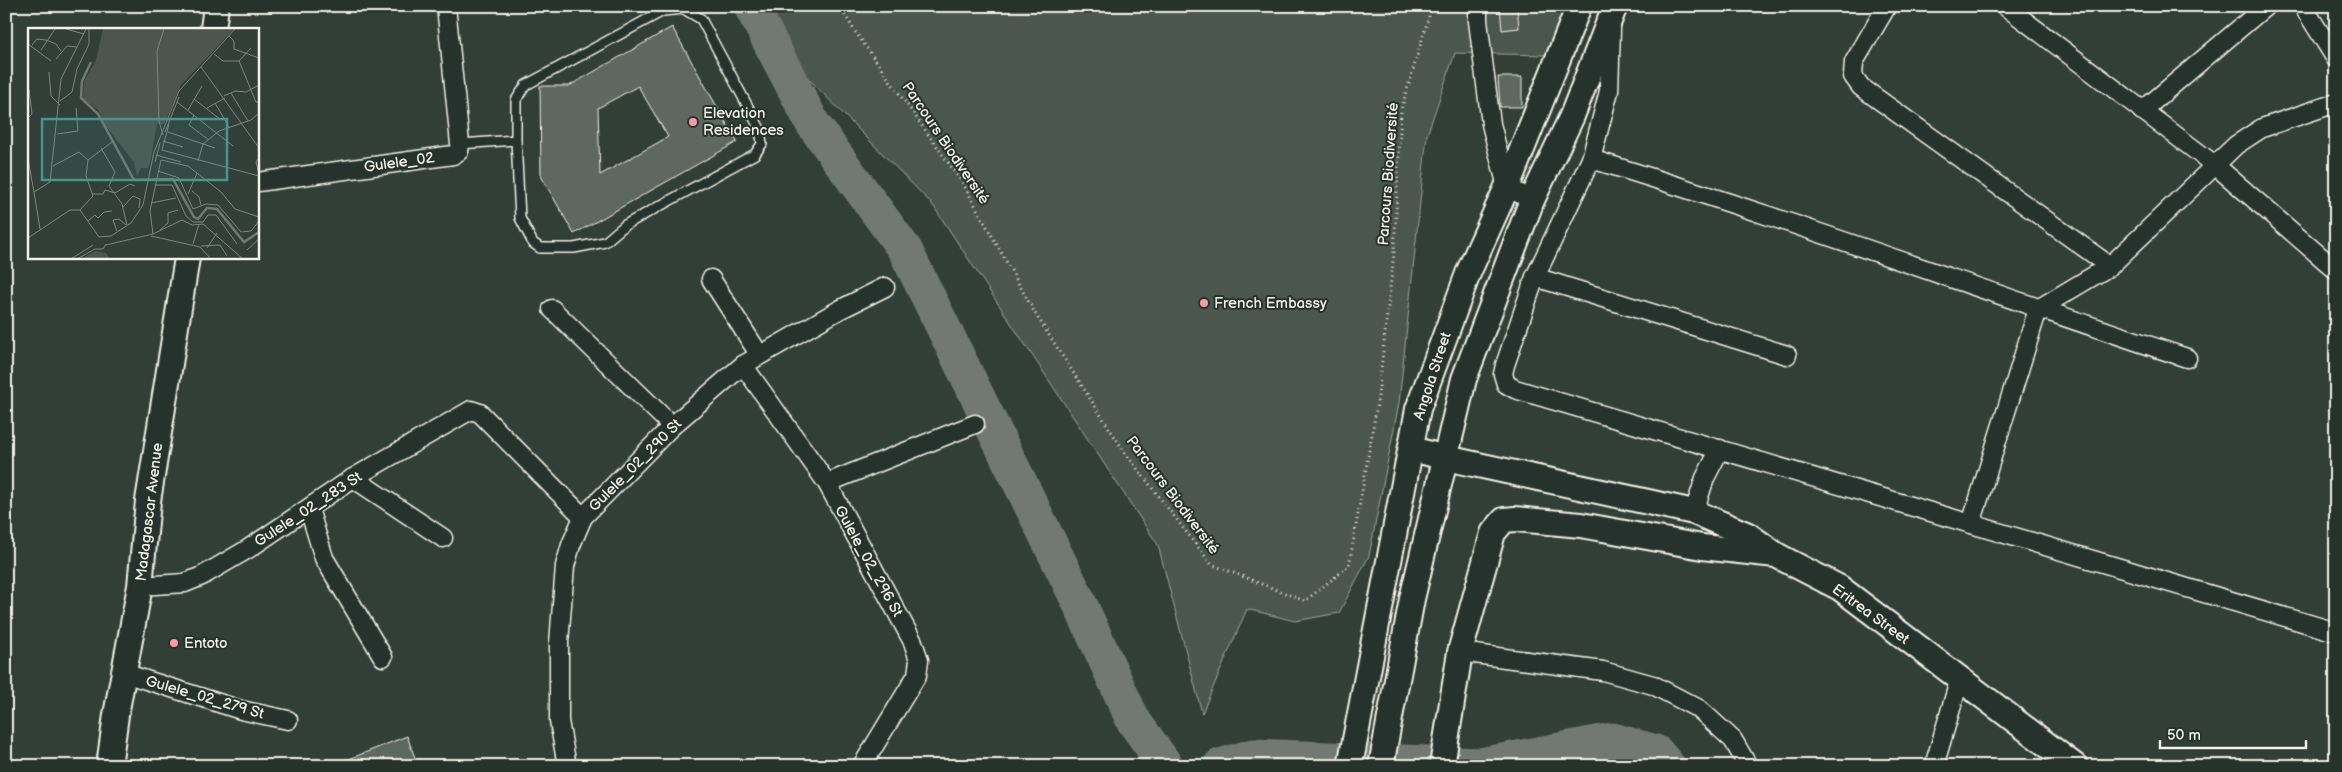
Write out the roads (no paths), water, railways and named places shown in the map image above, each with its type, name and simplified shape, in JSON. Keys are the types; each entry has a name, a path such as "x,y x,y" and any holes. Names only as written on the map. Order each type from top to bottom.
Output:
{"main road":[{"path":"213,28 216,6"},
{"name":"Angola Street","path":"1350,766 1412,449 1418,409 1468,271 1507,186 1579,6"},
{"path":"1381,766 1412,599 1464,378 1532,200 1572,116 1613,12"},
{"name":"Madagascar Avenue","path":"109,766 140,586 148,500 186,259"},
{"path":"1412,449 1694,512 1748,535 1776,555"},
{"name":"Eritrea Street","path":"1460,652 1493,533 1504,520 1515,519 1581,525 1702,547 1776,555 1840,588 2075,766"},
{"path":"1442,766 1460,652"}],"street":[{"path":"446,6 460,144"},
{"path":"1478,6 1491,124 1507,186 1532,200"},
{"path":"1887,6 1854,62 1853,76 1860,88 2110,266"},
{"path":"2005,6 2216,166 2336,270"},
{"path":"2303,6 2336,59"},
{"path":"2142,111 2258,9"},
{"path":"1613,12 1609,91 1591,159 1535,277 1505,365 1503,374 1506,384 1515,389 2336,632"},
{"path":"1971,524 2038,309 2110,266 2236,145 2262,128 2336,103"},
{"name":"Gulele_02","path":"259,182 453,155 459,151 460,144"},
{"path":"1591,159 1726,200 2038,309 2187,358"},
{"path":"1535,277 1787,355"},
{"path":"711,278 759,354"},
{"name":"Gulele_02_290 St","path":"568,766 559,721 559,642 565,566 571,545 583,517 672,426 743,365 759,354 885,287"},
{"path":"552,308 672,426"},
{"name":"Gulele_02_296 St","path":"743,365 827,483 913,642 919,660 917,675 862,766"},
{"name":"Gulele_02_283 St","path":"140,586 185,583 202,576 354,478 470,410 480,413 583,517"},
{"path":"827,483 975,424"},
{"path":"1694,512 1705,478 1720,449"},
{"path":"354,478 443,538"},
{"path":"308,509 324,558 383,657"},
{"path":"1460,652 1603,671 1653,685 1698,709 1732,740 1748,766"},
{"name":"Gulele_02_279 St","path":"124,673 241,710 288,720"},
{"path":"1934,766 1960,678"}],"lane":[{"path":"684,9 701,19 760,129 762,144 755,154 632,220 605,242 574,248 540,248 533,243 520,218 516,140 516,100 526,85 663,11 684,9"},
{"path":"460,144 516,140"}],"waterway":[{"path":"751,6 813,124 905,250 1079,602 1133,720 1166,766"},
{"path":"1220,766 1253,756 1480,765 1613,740 1656,752 1668,766"}],"place":[{"name":"Elevation Residences","path":"693,122"},
{"name":"French Embassy","path":"1204,303"},
{"name":"Entoto","path":"174,643"}]}
